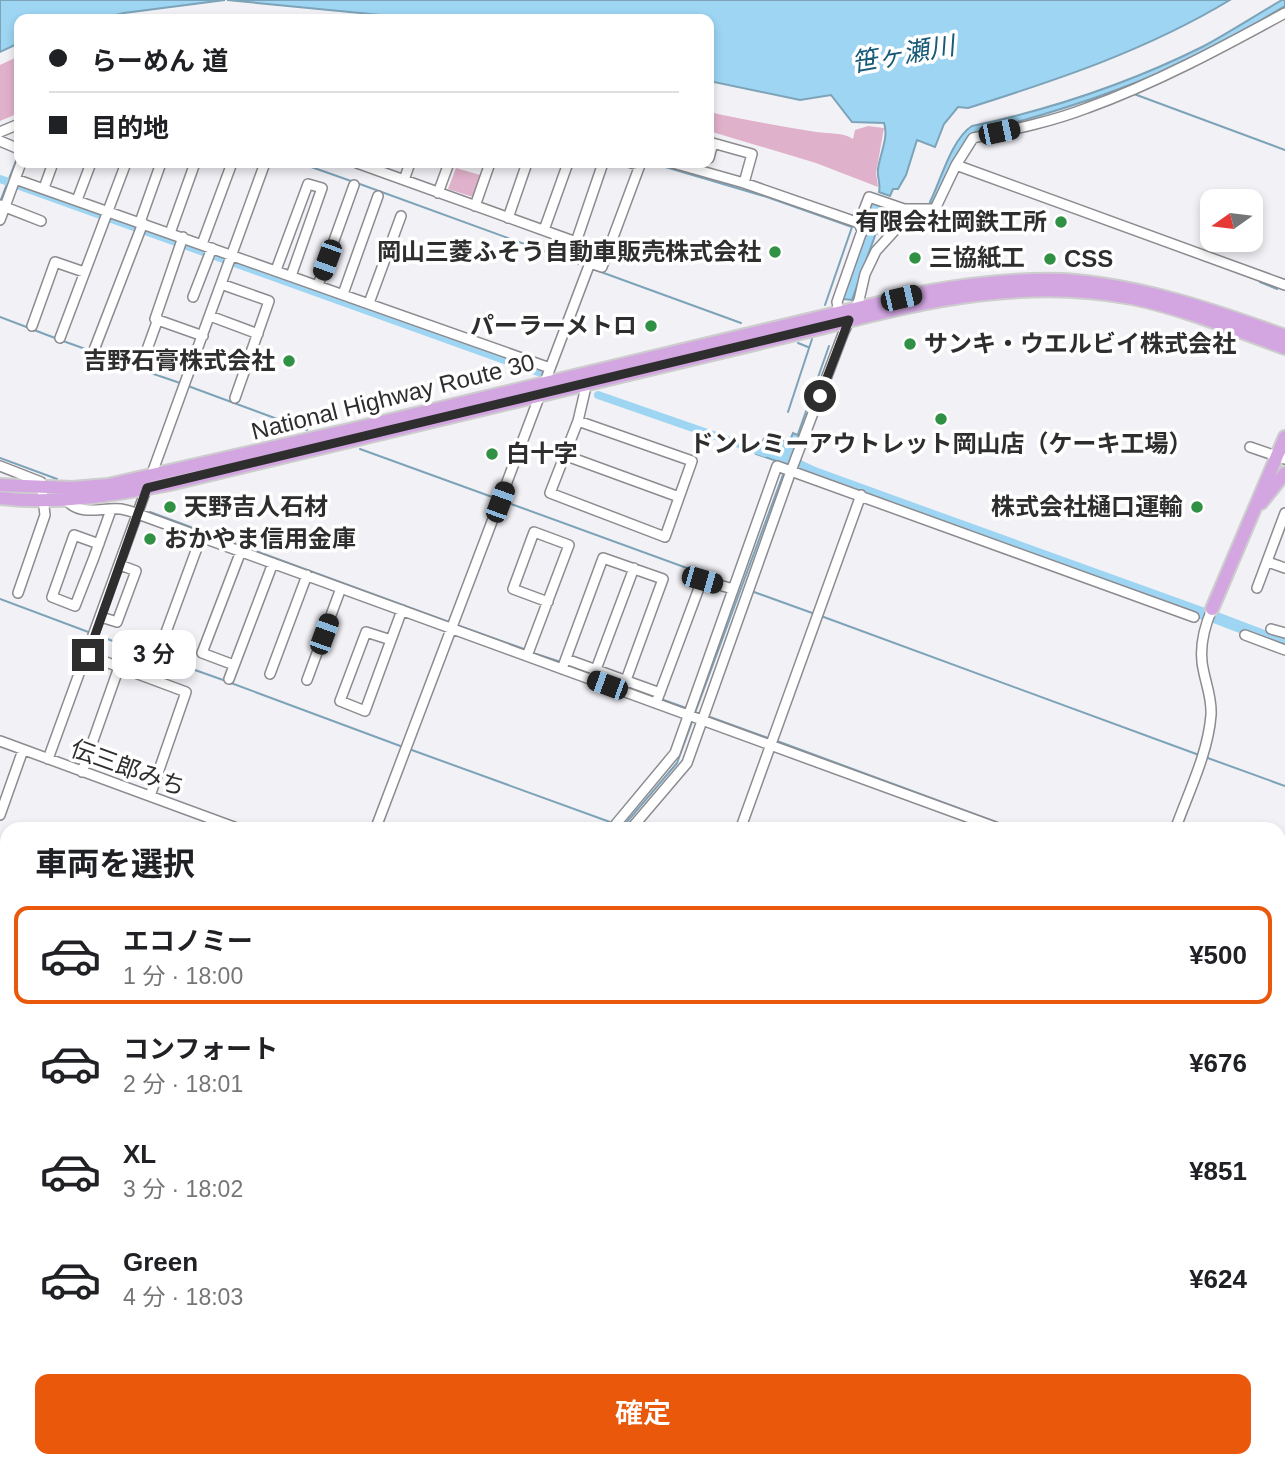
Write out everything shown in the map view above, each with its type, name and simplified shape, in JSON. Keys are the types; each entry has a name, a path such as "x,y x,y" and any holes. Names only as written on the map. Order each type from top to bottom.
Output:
{"highway":[{"name":"National Highway Route 30","path":"846,316 925,292 976,283 1062,280 1102,284 1163,296 1285,336"},
{"name":"National Highway Route 30","path":"0,498 94,498 147,488 538,396 583,379 846,316 958,296 1009,290 1060,289 1132,298 1161,305 1285,348"},
{"name":"National Highway Route 30","path":"0,485 49,497 152,476 544,382 583,379"},
{"path":"1212,609 1248,524 1281,458 1285,437"},
{"path":"1248,524 1285,474"},
{"path":"0,492 49,497"}],"street":[{"path":"637,822 687,763 693,715 733,589 846,316 876,251 902,215 936,209 973,138 1025,127 1087,108 1199,59 1285,13"},
{"path":"714,143 752,154 744,183"},
{"path":"0,220 2,206 19,168"},
{"path":"44,188 51,168"},
{"path":"77,200 89,168"},
{"path":"60,338 124,168"},
{"path":"94,350 141,226 159,168"},
{"path":"170,233 193,168"},
{"path":"202,244 230,168"},
{"path":"48,759 263,168"},
{"path":"377,168 576,242 588,267 378,822"},
{"path":"404,180 408,168"},
{"path":"438,192 447,168"},
{"path":"475,206 488,168"},
{"path":"508,218 525,168"},
{"path":"544,230 564,168"},
{"path":"576,242 601,168"},
{"path":"588,267 602,267 639,168"},
{"path":"714,168 744,183 859,223 862,231 838,302 846,316"},
{"path":"955,169 1285,285"},
{"path":"14,182 44,188 106,214 170,233 181,241 202,244 211,252 276,270 550,368"},
{"path":"276,270 308,184 322,188 291,276"},
{"path":"318,285 354,185"},
{"path":"343,294 378,196"},
{"path":"859,223 869,197 889,203 902,215"},
{"path":"2,206 41,221"},
{"path":"369,303 401,216"},
{"path":"181,241 155,319 203,336"},
{"path":"193,297 211,252"},
{"path":"32,326 55,262 84,272"},
{"path":"221,284 269,300 235,398"},
{"path":"210,316 258,334"},
{"path":"141,366 158,319"},
{"path":"578,421 692,461 665,537 550,493 578,421 583,400 583,379"},
{"path":"1250,447 1281,458"},
{"path":"564,455 679,497"},
{"path":"0,466 41,482 49,497 79,510 111,510 138,514 402,610 624,685 693,715 772,742 982,822"},
{"path":"782,475 861,495 1194,617"},
{"path":"618,822 675,753 693,715 782,475"},
{"path":"743,822 861,495"},
{"path":"18,593 49,497"},
{"path":"99,544 74,535 52,597 75,606 99,544 111,510"},
{"path":"1257,588 1285,513"},
{"path":"528,653 548,602 569,545 534,532 513,589 548,602"},
{"path":"162,643 201,537"},
{"path":"234,665 202,653 241,551"},
{"path":"564,664 603,558 634,568 663,579 624,685"},
{"path":"1268,562 1285,568"},
{"path":"229,679 273,563"},
{"path":"101,617 117,622 136,571 120,565"},
{"path":"594,675 634,568"},
{"path":"270,674 307,575"},
{"path":"658,698 702,580 733,589"},
{"path":"307,680 341,588"},
{"path":"1178,822 1209,731 1211,708 1201,650 1203,633 1212,609"},
{"path":"391,640 366,632 340,701 365,711 402,610"},
{"path":"1270,629 1285,634"},
{"path":"1245,635 1285,650"},
{"path":"88,655 186,692 150,796"},
{"path":"82,772 119,667"},
{"name":"伝三郎みち","path":"0,741 220,822"},
{"path":"0,815 23,750"}],"shaded area":[{"path":"14,58 14,115 0,121 0,65"},
{"path":"714,113 840,134 853,139 855,130 868,126 884,128 876,173 878,187 816,163 714,132"},
{"path":"456,168 480,175 473,197 448,189"}],"water":[{"path":"0,0 225,0 120,14 14,14 14,45 0,52"},
{"name":"笹ヶ瀬川","path":"227,0 1230,0 1167,34 1102,62 968,108 958,107 944,124 935,147 917,140 906,175 898,189 893,189 890,196 879,192 878,169 885,140 884,123 852,122 831,95 800,100 714,82 714,14 371,14"},
{"path":"1285,0 1285,6 1226,41 1149,78 1032,118 971,134 935,205 930,202 958,140 972,126 1032,112 1148,72 1204,46"},
{"path":"872,201 894,206 899,214 892,227 883,235 876,233 852,300 842,299 867,228 866,212"},
{"path":"767,433 789,443 793,433 800,436 788,465 756,454"}],"waterway":[{"path":"1134,94 1285,150"},
{"path":"0,202 14,166"},
{"path":"314,168 351,181"},
{"path":"669,168 767,197 852,227 825,305"},
{"path":"0,179 541,373"},
{"path":"357,183 585,266"},
{"path":"590,268 741,323"},
{"path":"1260,282 1277,289"},
{"path":"0,317 29,328"},
{"path":"34,330 55,338"},
{"path":"788,412 812,339"},
{"path":"63,341 91,351"},
{"path":"798,343 808,347"},
{"path":"798,434 829,346"},
{"path":"96,353 137,368"},
{"path":"142,370 180,383"},
{"path":"188,386 307,430"},
{"path":"598,395 765,453"},
{"path":"360,449 495,498"},
{"path":"0,458 57,479"},
{"path":"801,461 806,469"},
{"path":"797,465 1204,614"},
{"path":"695,713 784,472"},
{"path":"503,501 728,583"},
{"path":"150,512 449,622"},
{"path":"754,592 815,614"},
{"path":"0,599 91,633"},
{"path":"821,616 1199,755"},
{"path":"1214,617 1285,644"},
{"path":"457,625 524,649"},
{"path":"96,635 226,681"},
{"path":"533,653 561,662"},
{"path":"566,664 590,673"},
{"path":"599,676 620,684"},
{"path":"231,683 403,747"},
{"path":"628,687 656,697"},
{"path":"661,699 686,708"},
{"path":"710,717 768,738"},
{"path":"627,822 677,763 692,722"},
{"path":"777,741 996,822"},
{"path":"409,749 610,822"},
{"path":"1205,757 1285,786"}],"place":[{"name":"有限会社岡鉄工所","path":"1061,222"},
{"name":"岡山三菱ふそう自動車販売株式会社","path":"775,252"},
{"name":"三協紙工","path":"915,258"},
{"name":"CSS","path":"1050,259"},
{"name":"パーラーメトロ","path":"651,326"},
{"name":"サンキ・ウエルビイ株式会社","path":"910,344"},
{"name":"吉野石膏株式会社","path":"289,361"},
{"name":"ドンレミーアウトレット岡山店（ケーキ工場）","path":"941,419"},
{"name":"白十字","path":"492,454"},
{"name":"天野吉人石材","path":"170,507"},
{"name":"株式会社樋口運輸","path":"1197,507"},
{"name":"おかやま信用金庫","path":"150,539"}],"route":[{"path":"88,655 147,488 849,320 820,396"}]}
